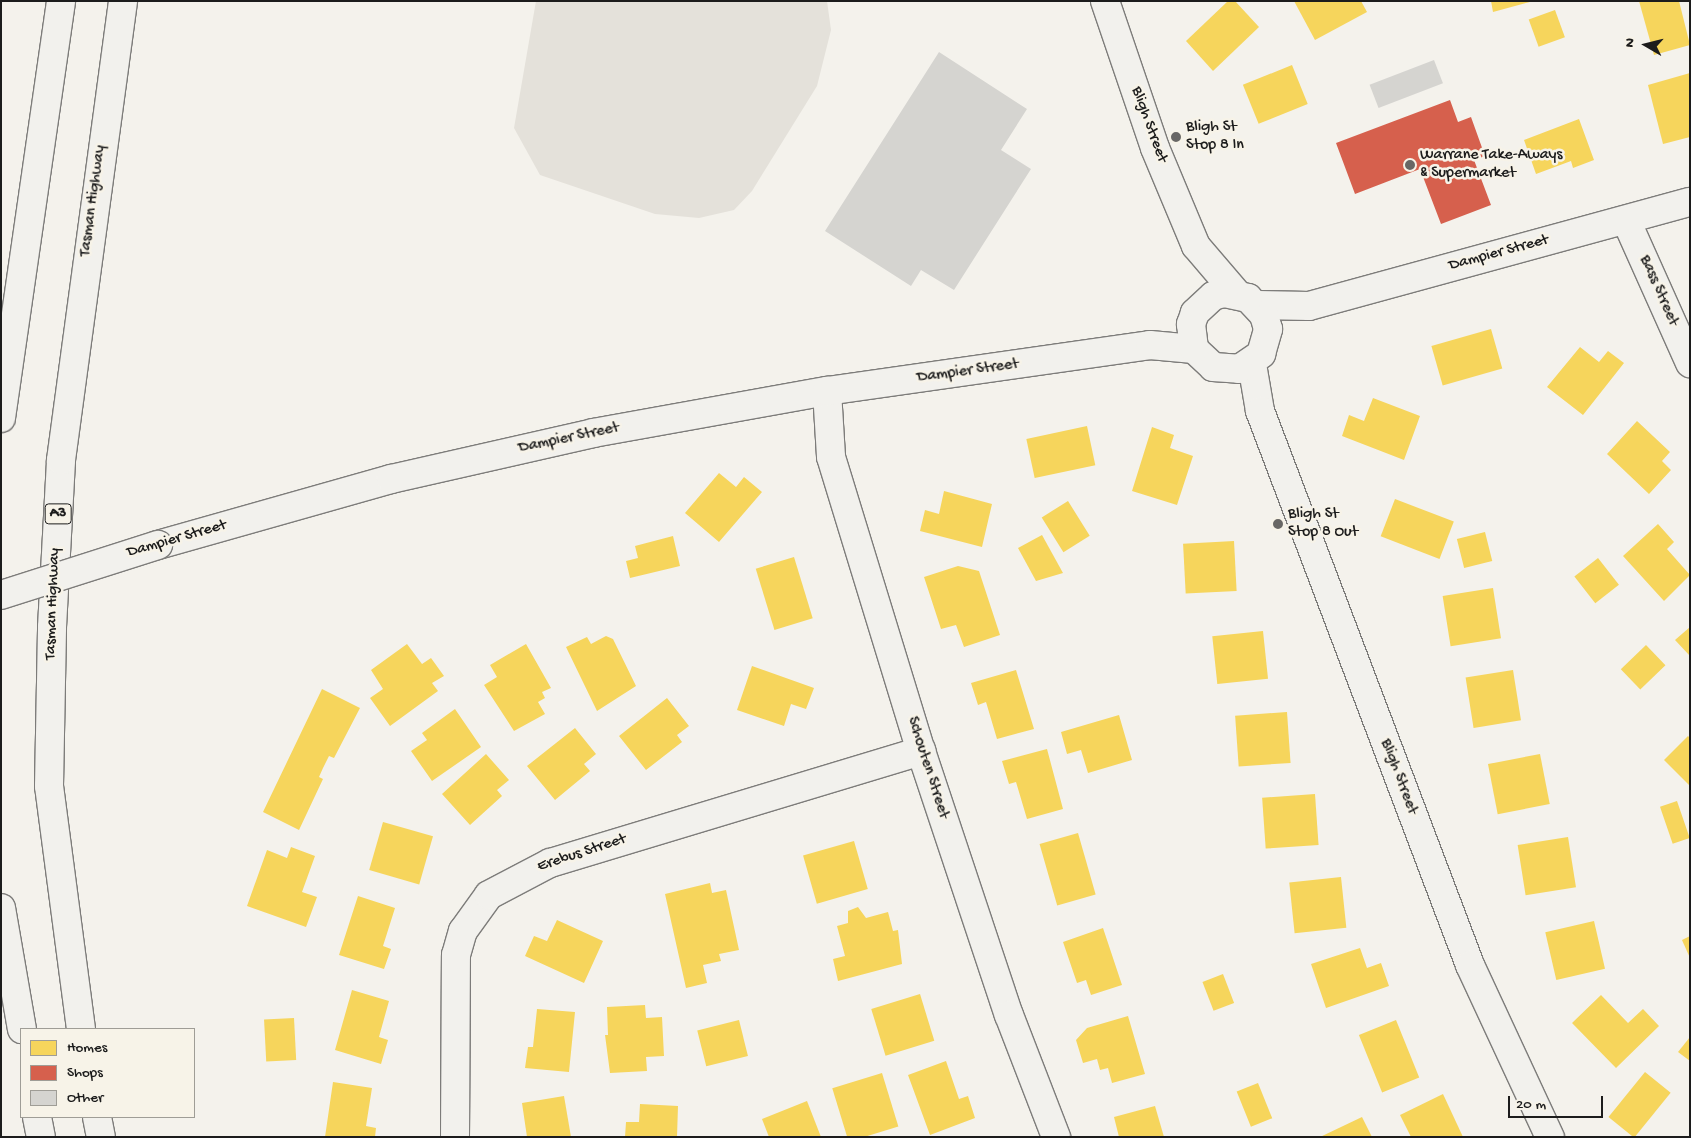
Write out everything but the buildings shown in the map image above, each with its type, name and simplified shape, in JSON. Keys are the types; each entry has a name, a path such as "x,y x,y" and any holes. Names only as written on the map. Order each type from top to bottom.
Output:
{"main road":[{"path":"1,418 61,1"},
{"name":"Tasman Highway","path":"81,1028 49,786 52,627 60,460 123,1"},
{"name":"Bligh Street","path":"1105,1 1155,148 1196,246"},
{"name":"Dampier Street","path":"1308,306 1690,202"},
{"name":"Bass Street","path":"1626,220 1690,363"},
{"path":"1196,246 1247,300 1268,329 1248,359"},
{"path":"1196,246 1196,325 1202,360 1248,359 1308,306"},
{"path":"1196,325 1213,296 1308,306"},
{"name":"Dampier Street","path":"1,595 158,545 410,475 593,433 826,391 1150,345 1196,325"},
{"name":"Bligh Street","path":"1248,359 1260,411 1470,965 1550,1137"},
{"name":"Schouten Street","path":"826,391 831,457 921,751 1009,1015 1056,1137"},
{"name":"Erebus Street","path":"455,1137 456,955 463,932 489,895 550,863 921,751"},
{"path":"1,908 22,1028"},
{"path":"38,1118 41,1137"},
{"path":"97,1118 101,1137"}],"shaded area":[{"path":"536,1 827,1 831,30 817,86 752,191 734,210 699,218 655,214 540,175 514,128"}],"place":[{"name":"Bligh St Stop 8 In","path":"1176,137"},
{"name":"Warrane Take-Aways & Supermarket","path":"1410,165"},
{"name":"Bligh St Stop 8 Out","path":"1278,524"}]}
